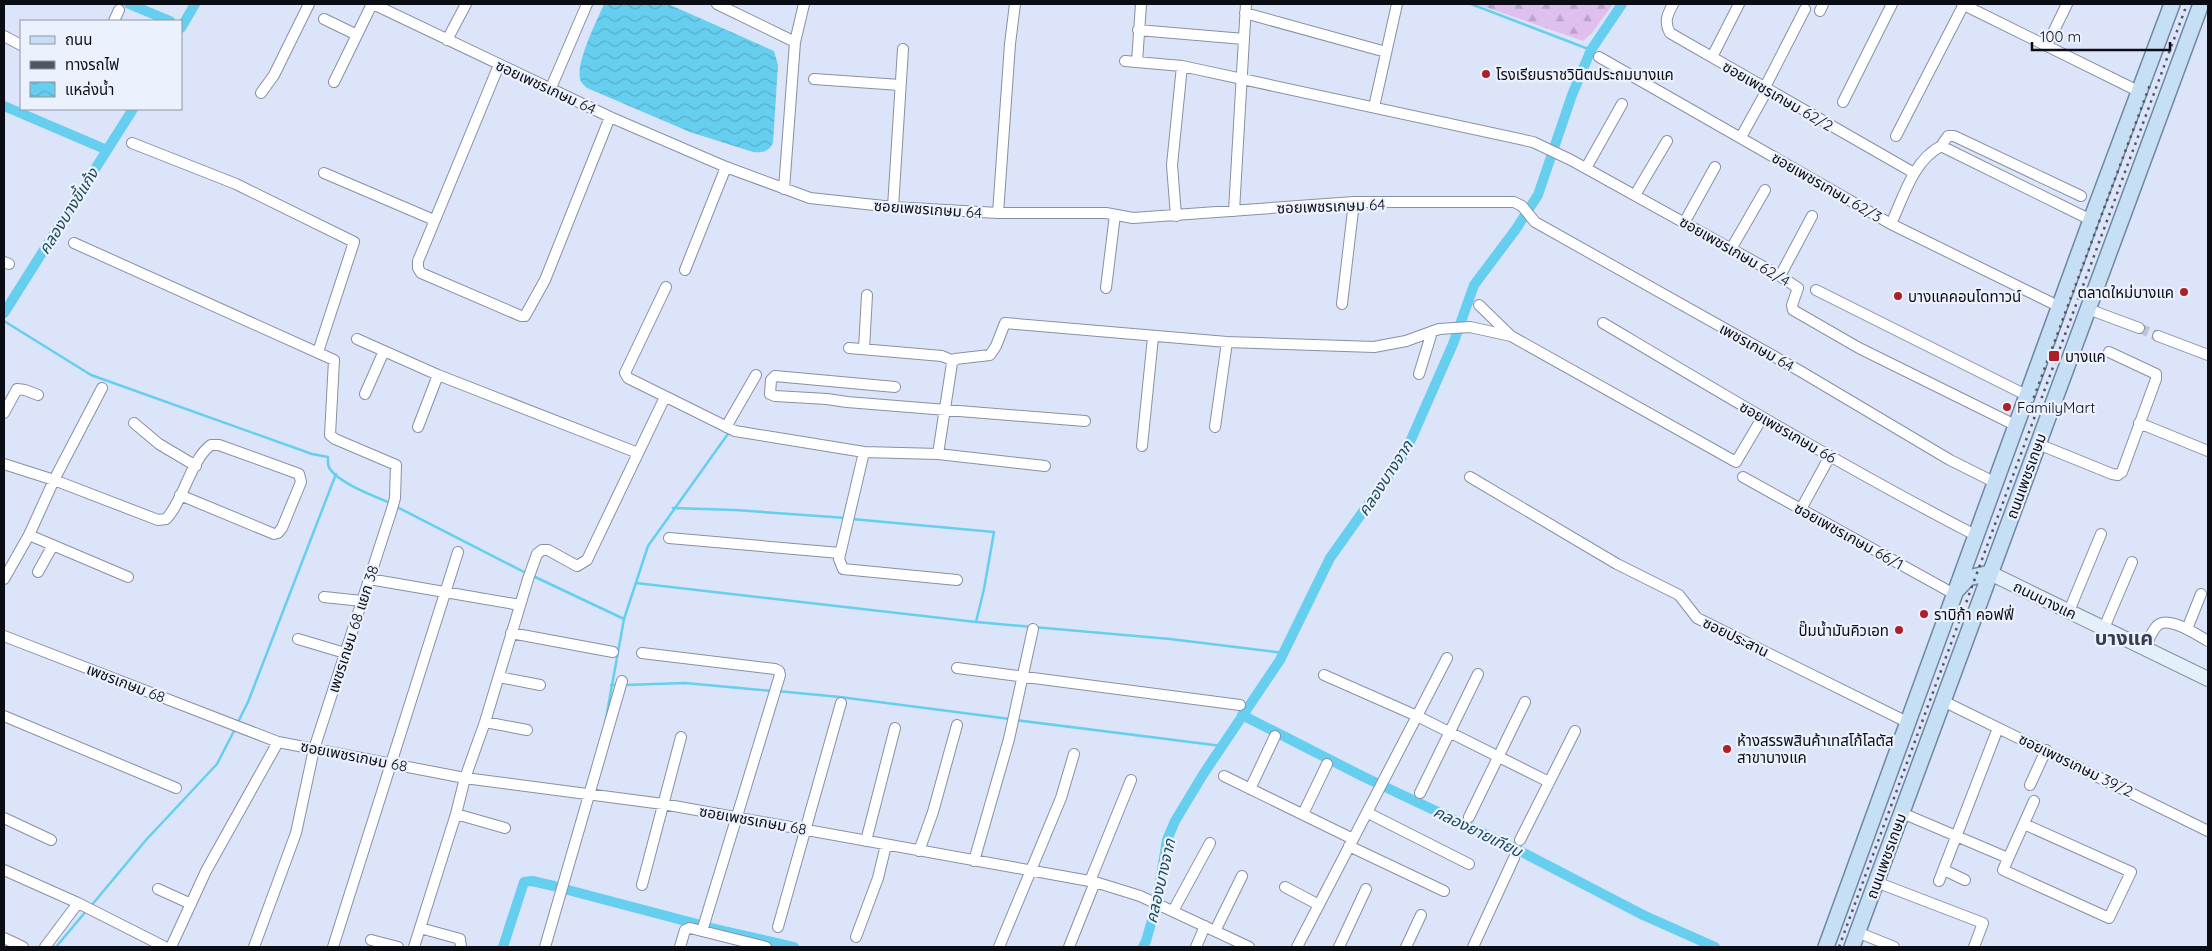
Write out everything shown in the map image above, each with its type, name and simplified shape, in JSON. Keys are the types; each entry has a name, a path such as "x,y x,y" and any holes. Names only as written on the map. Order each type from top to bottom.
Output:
{"main road":[{"name":"ถนนเพชรเกษม","path":"1826,947 2028,396 2090,220 2172,4"},
{"name":"ถนนเพชรเกษม","path":"1852,947 2201,4"},
{"path":"1954,594 1968,578 1990,573"},
{"name":"ถนนบางแค","path":"1990,573 2208,677"}],"street":[{"path":"261,93 274,75 308,4"},
{"path":"334,82 373,4"},
{"name":"ซอยเพชรเกษม 64","path":"373,4 610,117 726,167 784,189 821,200 893,208 998,213 1106,212 1132,218 1354,202 1514,202 1522,206"},
{"path":"447,40 466,4"},
{"path":"550,90 587,4"},
{"path":"717,4 734,7 795,42"},
{"path":"784,189 795,42 804,4"},
{"path":"998,213 1010,44 1015,4"},
{"path":"1137,62 1141,4"},
{"path":"1374,107 1397,4"},
{"name":"ซอยเพชรเกษม 62/2","path":"1673,4 1668,13 1666,24 1670,33 1914,174"},
{"path":"1712,57 1739,4"},
{"path":"1843,102 1892,4"},
{"path":"1896,136 1963,4 2138,91"},
{"path":"2047,45 2067,4"},
{"path":"1234,211 1246,8 1386,52"},
{"path":"1740,137 1805,9"},
{"path":"114,20 119,10"},
{"path":"324,19 357,35"},
{"path":"1138,30 1244,39"},
{"path":"4,36 20,44"},
{"path":"893,208 903,50"},
{"name":"ซอยเพชรเกษม 62/3","path":"1599,57 1891,224 2060,307"},
{"name":"ซอยเพชรเกษม 62/4","path":"1125,61 1182,66 1524,140 1544,147 1586,168 1780,276 1798,288 1792,306 1793,310 1859,348 2017,426"},
{"path":"499,65 418,261 418,268 421,273 521,316 525,316 544,280 610,117"},
{"path":"1176,216 1172,165 1182,66"},
{"path":"814,79 900,85"},
{"path":"1586,168 1622,104"},
{"path":"1891,224 1914,174 1930,152 1941,146 1950,135 2081,196"},
{"path":"1635,195 1667,141"},
{"path":"74,243 318,352 354,242 236,184 132,143"},
{"path":"1966,157 1971,144"},
{"path":"1941,146 2090,220"},
{"path":"1994,172 2000,158"},
{"path":"685,270 726,167"},
{"path":"1684,223 1715,167"},
{"path":"324,173 434,220"},
{"path":"1731,249 1765,190"},
{"path":"1342,304 1354,202"},
{"name":"เพชรเกษม 64","path":"1522,206 1535,222 1800,371 1950,460 1996,483"},
{"path":"1106,288 1115,215"},
{"path":"1780,276 1812,216"},
{"path":"666,287 625,373 628,378 730,429 864,452 938,454 1045,466"},
{"path":"1816,290 2028,396"},
{"path":"864,349 867,295"},
{"path":"1478,305 1512,336 1736,462 1739,460 1762,418"},
{"path":"2088,309 2139,328"},
{"path":"849,348 942,356 954,361 955,359 990,355 996,346 1005,323 1227,342 1374,347 1406,341 1435,330 1470,327 1512,336"},
{"name":"ซอยเพชรเกษม 66","path":"1603,323 1762,418 1976,536"},
{"path":"1419,374 1435,330"},
{"path":"2158,336 2208,355"},
{"path":"1142,446 1153,337"},
{"path":"357,339 438,375 638,453"},
{"path":"1215,427 1227,342"},
{"path":"365,394 384,351"},
{"name":"เพชรเกษม 68 แยก 38","path":"254,947 296,833 314,749 395,498 396,465 335,439 330,435 335,362 318,352"},
{"path":"2038,444 2107,472 2118,475 2122,472 2139,423 2156,383 2156,374 2109,352"},
{"path":"938,454 944,409 954,361"},
{"path":"418,427 438,375"},
{"path":"730,429 756,375"},
{"path":"895,386 775,376 770,380 772,396 1085,421"},
{"path":"4,579 29,536 54,480 102,388"},
{"path":"4,414 17,389 38,395"},
{"path":"414,947 456,814 465,778 485,722 537,554 542,550 548,550 573,565 582,564 587,560 665,397"},
{"path":"2139,423 2208,451"},
{"path":"134,424 159,444 196,466"},
{"path":"4,464 54,480 158,520 166,519 170,515 180,495 196,466 206,450 212,446 219,445 299,474 302,482 282,528 274,534 180,495"},
{"path":"864,452 840,553 840,565 843,569 957,580"},
{"path":"1802,509 1830,456"},
{"name":"ซอยประสาน","path":"1470,477 1617,564 1679,595 1698,618 1909,723"},
{"name":"ซอยเพชรเกษม 66/1","path":"1743,477 1954,594"},
{"path":"2069,611 2101,534"},
{"path":"29,536 128,577"},
{"path":"669,538 840,553"},
{"path":"38,572 53,545"},
{"path":"333,947 458,552"},
{"path":"2104,628 2132,562"},
{"path":"369,578 520,605"},
{"path":"2186,629 2201,594"},
{"path":"324,597 362,601"},
{"path":"2145,648 2160,622 2167,621 2208,641"},
{"path":"974,861 1009,739 1033,629"},
{"path":"511,633 613,652"},
{"name":"เพชรเกษม 68","path":"4,636 248,730"},
{"path":"298,639 345,653"},
{"path":"642,653 779,671 780,675 702,931"},
{"path":"1297,947 1351,842 1374,802 1446,658"},
{"path":"957,668 1240,705"},
{"path":"1420,793 1478,674"},
{"path":"1324,675 1418,716 1549,782"},
{"path":"498,677 540,685"},
{"path":"545,947 622,681"},
{"name":"ซอยเพชรเกษม 39/2","path":"1943,701 2208,831"},
{"path":"778,928 841,702"},
{"path":"1470,817 1525,702"},
{"path":"4,716 176,788"},
{"path":"485,722 527,730"},
{"path":"919,851 933,812 957,725"},
{"path":"866,841 895,728"},
{"path":"1939,881 1958,836 1998,728"},
{"name":"ซอยเพชรเกษม 68","path":"248,730 278,742 465,778 663,804 1092,881 1140,896 1249,947"},
{"path":"1520,840 1575,731"},
{"path":"1250,789 1275,736"},
{"path":"642,885 681,737"},
{"path":"171,947 206,870 278,742"},
{"path":"2030,785 2046,750"},
{"path":"999,947 1061,798 1074,754"},
{"path":"1303,814 1326,764"},
{"path":"1224,776 1303,814 1351,842 1444,891"},
{"path":"1069,947 1092,881 1132,780"},
{"path":"2024,824 2130,872 2109,918 2003,870 2034,800"},
{"path":"1368,813 1469,864"},
{"path":"1902,813 2008,858"},
{"path":"456,814 505,828"},
{"path":"4,818 51,840"},
{"path":"1170,910 1210,843"},
{"path":"856,937 878,878 886,845"},
{"path":"1473,947 1514,858"},
{"path":"4,870 78,903 165,947"},
{"path":"1944,870 1965,880"},
{"path":"1215,931 1242,876"},
{"path":"1876,882 1983,923 1974,947"},
{"path":"1285,887 1319,905"},
{"path":"158,889 191,904"},
{"path":"1339,947 1366,889"},
{"path":"45,947 78,903"},
{"path":"1406,947 1421,915"},
{"path":"1196,947 1205,926"},
{"path":"420,928 460,939 461,947"},
{"path":"680,947 685,930 690,928 746,945 766,947"},
{"path":"1857,932 1894,947"},
{"path":"4,938 23,947"},
{"path":"371,940 398,947"}],"green space":[{"path":"1477,4 1613,4 1592,33 1583,41"}],"water":[{"path":"604,4 668,4 774,51 778,65 773,143 769,148 762,152 753,152 690,132 587,88 580,79 581,62"}],"waterway":[{"path":"129,4 168,20"},
{"name":"คลองบางขี้แก้ง","path":"182,26 195,4"},
{"path":"1471,4 1591,50"},
{"name":"คลองบางจาก","path":"1143,947 1156,906 1167,840 1175,821 1204,773 1280,660 1330,558 1406,451 1453,344 1474,285 1516,229 1538,195 1572,95 1591,50 1622,4"},
{"path":"4,106 107,150"},
{"name":"คลองบางขี้แก้ง","path":"4,313 132,110"},
{"path":"4,321 91,375 312,454 328,457 329,468 341,479 357,489 390,503"},
{"path":"605,724 624,619 648,546 730,431"},
{"path":"237,724 248,702 336,474"},
{"path":"395,506 528,574"},
{"path":"673,508 735,510 846,518"},
{"path":"852,519 994,532 976,622"},
{"path":"533,576 624,619"},
{"path":"636,583 976,622 1170,639 1284,653"},
{"path":"625,685 685,683 772,691"},
{"path":"611,685 617,685"},
{"path":"777,691 840,697 1010,719"},
{"name":"คลองยายเทียบ","path":"1242,715 1362,776 1516,849 1643,915 1715,947"},
{"path":"1015,720 1222,746"},
{"path":"91,906 146,840 217,764 235,729"},
{"path":"598,748 602,734"},
{"path":"503,947 524,882 532,881 554,886"},
{"path":"568,890 697,924"},
{"path":"56,947 87,910"},
{"path":"711,928 794,947"}],"tunnel":[{"path":"2139,328 2158,336"}],"railway":[{"path":"1839,947 2187,4"},
{"path":"2031,405 2151,82"}],"place":[{"name":"โรงเรียนราชวินิตประถมบางแค","path":"1486,74"},
{"name":"ตลาดใหม่บางแค","path":"2184,292"},
{"name":"บางแคคอนโดทาวน์","path":"1898,296"},
{"name":"บางแค","path":"2054,356"},
{"name":"FamilyMart","path":"2007,407"},
{"name":"ราบิก้า คอฟฟี่","path":"1924,614"},
{"name":"ปั๊มน้ำมันคิวเอท","path":"1899,630"},
{"name":"ห้างสรรพสินค้าเทสโก้โลตัส สาขาบางแค","path":"1727,749"}],"district":[{"name":"บางแค","path":"2124,637"}]}
